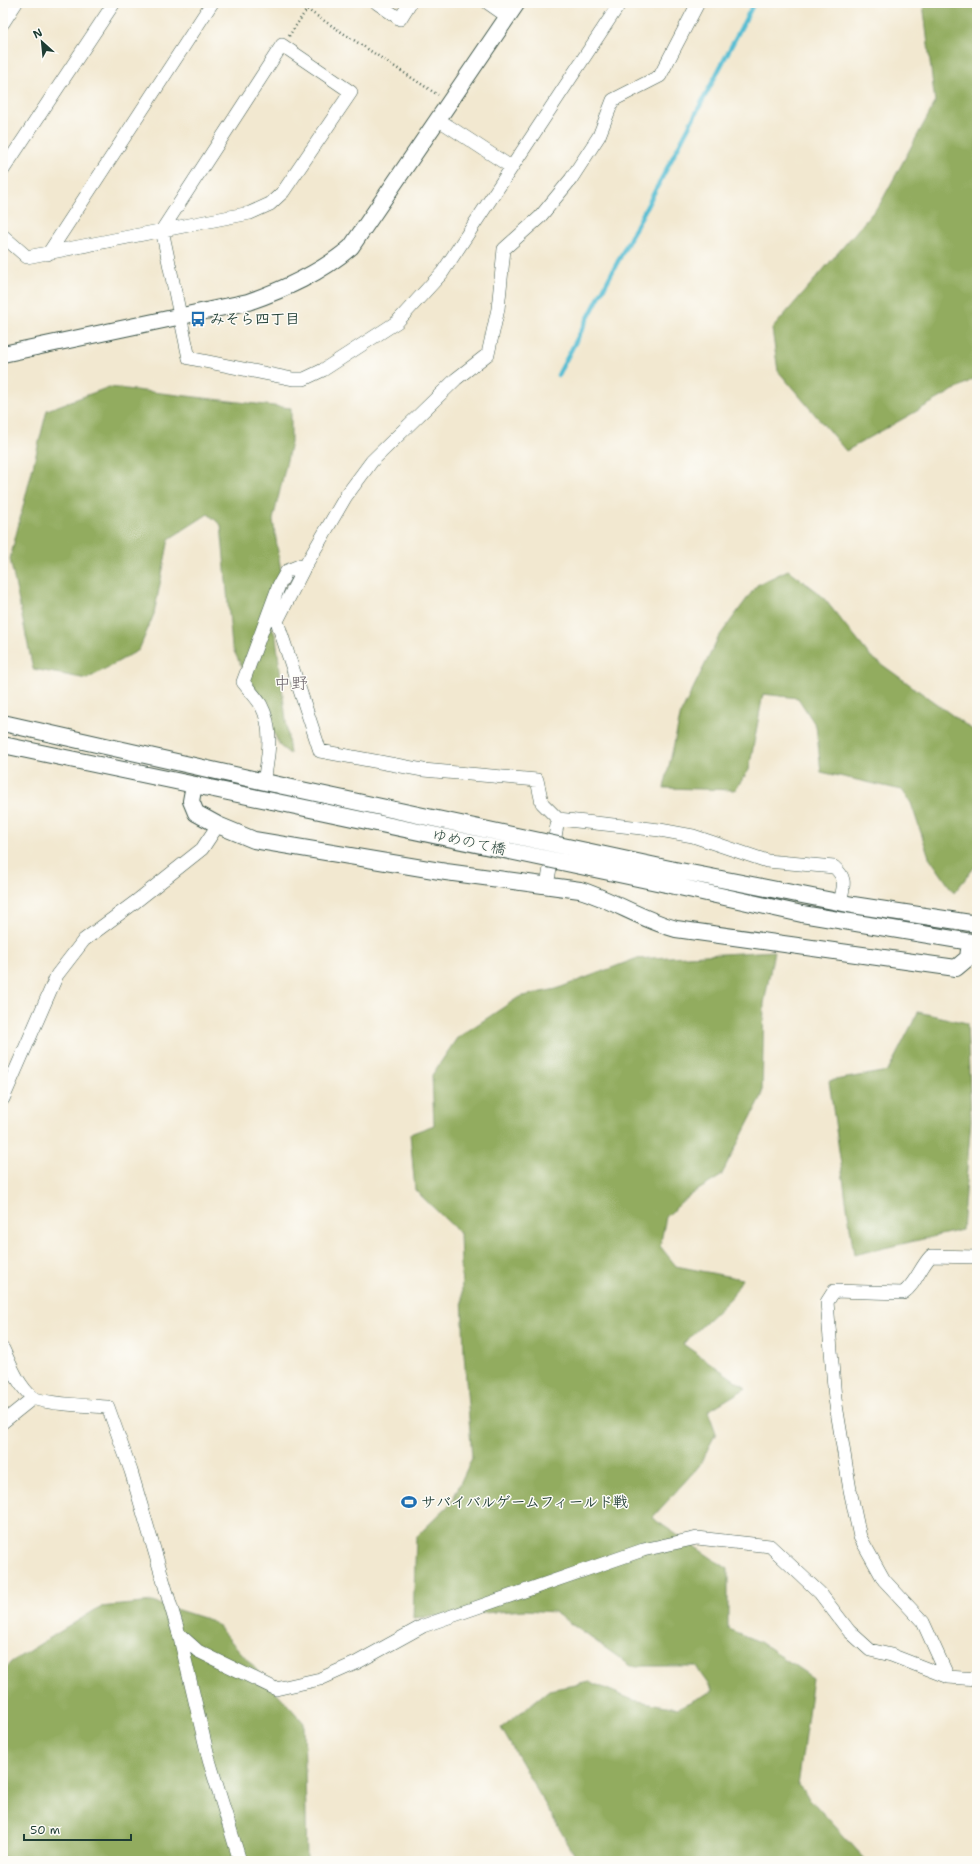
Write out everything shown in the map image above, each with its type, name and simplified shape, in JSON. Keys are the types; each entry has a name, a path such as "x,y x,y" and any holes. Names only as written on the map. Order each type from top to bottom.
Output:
{"street":[{"path":"3,23 16,3"},
{"path":"3,170 114,3"},
{"path":"48,254 212,3"},
{"path":"377,3 400,19 410,3"},
{"path":"488,3 508,16"},
{"path":"3,354 248,302 276,292 335,261 351,247 439,120 517,3"},
{"path":"3,236 27,257 48,254 162,230 250,213 270,204 283,192 351,92 282,45 162,230 189,358 293,379 304,379 323,370 397,322 442,273 620,3"},
{"path":"698,3 660,76 613,100 599,136 571,179 540,216 504,249 498,309 488,354 456,379 372,461 346,496 304,568 277,621 320,751 423,770 537,780 542,803 558,819 667,831 693,836 767,861 834,867 842,874 844,881 840,903"},
{"path":"439,120 511,167"},
{"path":"264,782 270,733 261,705 243,682 278,585 287,571 299,566 304,568"},
{"name":"ゆめのて橋","path":"3,723 283,786 668,876"},
{"name":"ゆめのて橋","path":"3,745 272,801 668,876"},
{"path":"194,785 191,801 196,813 218,825 254,840 438,871 580,890 657,924 676,929 956,968 968,958 973,943 802,914 668,876"},
{"path":"547,886 558,819"},
{"path":"3,1099 57,975 84,940 134,903 202,849 218,825"},
{"path":"668,876 977,924"},
{"path":"948,1677 923,1622 884,1580 860,1537 850,1490 835,1399 827,1302 834,1291 903,1293 910,1288 926,1262 932,1256 977,1257"},
{"path":"3,1349 16,1377 33,1398 51,1402 108,1407 131,1471 179,1634 209,1760 240,1861"},
{"path":"3,1422 33,1398"},
{"path":"179,1634 198,1651 276,1689 320,1679 356,1663 423,1626 643,1550 697,1538 770,1546 820,1593 849,1631 870,1650 892,1654 948,1677 977,1679"}],"path":[{"path":"298,3 450,103"},
{"path":"282,45 311,3"}],"green space":[{"path":"923,3 977,3 977,377 846,451 778,371 772,329 880,204 935,103"},
{"path":"109,387 291,408 291,443 273,520 281,571 268,617 276,637 290,754 280,746 232,647 221,525 208,514 169,539 154,614 139,650 87,679 33,669 10,559 47,410"},
{"path":"788,570 822,596 870,656 977,733 977,864 954,893 929,857 911,803 902,790 821,772 816,726 798,698 763,694 749,770 735,790 664,788 681,713 718,638 757,585"},
{"path":"774,951 764,1004 762,1096 721,1176 690,1195 666,1217 660,1246 676,1266 742,1279 732,1297 683,1344 746,1388 708,1411 716,1433 699,1466 652,1518 728,1569 728,1629 760,1642 813,1678 798,1786 867,1861 578,1861 501,1728 549,1690 590,1682 633,1700 677,1708 713,1691 695,1666 631,1666 554,1612 525,1610 413,1618 416,1537 451,1503 472,1458 464,1354 460,1233 415,1190 410,1134 434,1125 432,1075 457,1038 519,997 556,989 635,959"},
{"path":"918,1012 967,1023 971,1120 962,1230 854,1255 829,1081 888,1071"},
{"path":"153,1602 213,1621 304,1723 307,1861 3,1861 3,1672 11,1662 100,1607"}],"waterway":[{"path":"558,375 754,3"}],"place":[{"name":"みそら四丁目","path":"198,319"},
{"name":"サバイバルゲームフィールド戦","path":"409,1502"}],"district":[{"name":"中野","path":"291,683"}]}
